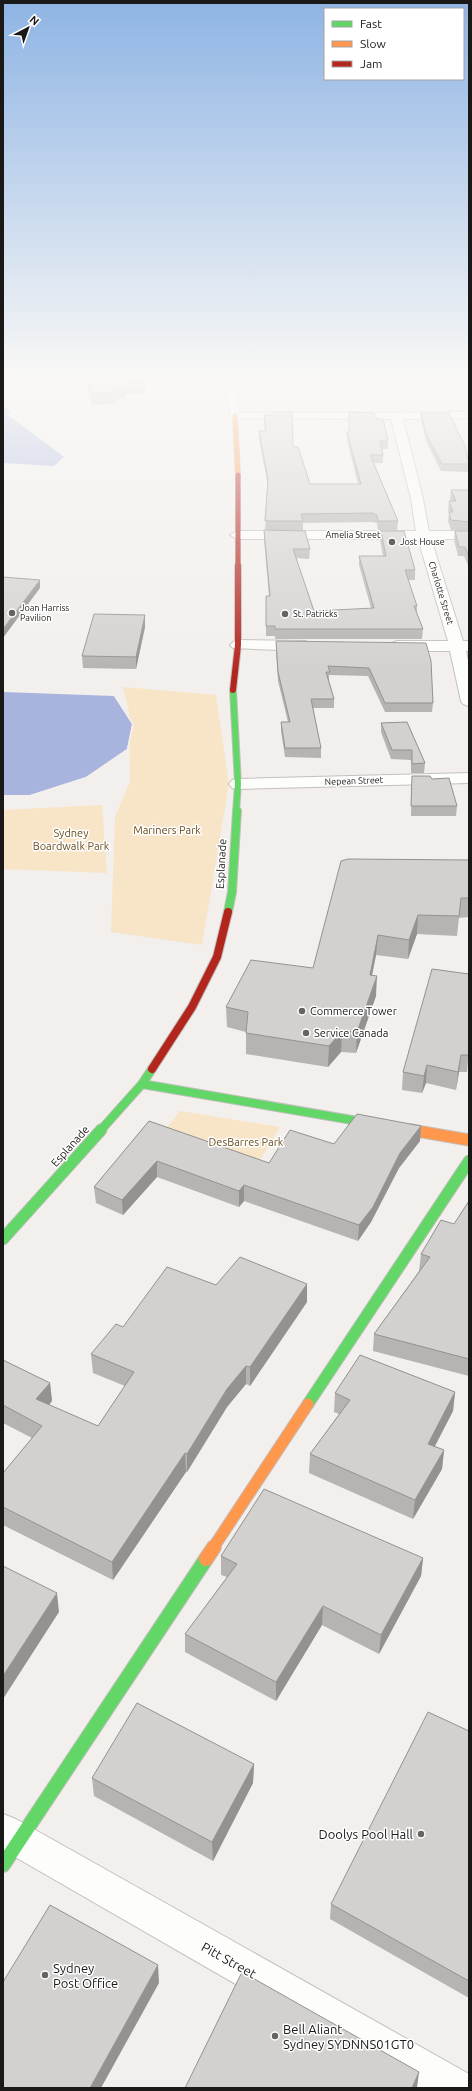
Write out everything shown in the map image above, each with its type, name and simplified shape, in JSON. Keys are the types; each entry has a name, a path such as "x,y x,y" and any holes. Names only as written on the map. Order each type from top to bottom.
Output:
{"street":[{"name":"Esplanade","path":"3,1239 142,1084 192,1007 217,957 231,897 238,784 233,683 238,646 238,476"},
{"name":"Charlotte Street","path":"411,476 423,535 463,646 469,701"},
{"name":"Amelia Street","path":"237,535 469,535"},
{"path":"238,646 316,646"},
{"path":"379,646 463,646"},
{"name":"Nepean Street","path":"238,784 469,778"},
{"path":"142,1084 469,1140"},
{"path":"8,1845 469,1161"},
{"name":"Pitt Street","path":"8,1845 455,2088"}],"green space":[{"name":"Mariners Park","path":"123,687 216,695 229,784 202,945 111,932 115,817 130,781 129,712"},
{"name":"Sydney Boardwalk Park","path":"102,805 107,873 3,869 3,810"},
{"name":"DesBarres Park","path":"180,1111 280,1127 255,1168 161,1135"}],"water":[{"path":"3,692 114,696 132,724 127,749 86,777 30,795 3,795"}],"pier":[{"path":"115,695 134,724 128,750 87,779 30,796 3,797 3,795 30,795 86,777 127,749 132,724 114,696"}],"building":[{"path":"267,476 307,476 310,484 361,484 359,476 379,476 398,521 378,521 377,515 372,513 301,514 303,521 265,521"},
{"path":"451,490 469,490 469,522 451,520 449,512 453,512 449,501 456,501"},
{"path":"264,530 305,531 310,549 293,549 314,611 374,608 359,556 386,556 381,531 404,531 415,570 405,570 417,606 414,606 423,629 275,629 275,626 266,626 266,596 270,596"},
{"path":"455,531 469,531 469,557 465,547 459,547"},
{"name":"Joan Harriss Pavilion","path":"3,577 40,580 3,629"},
{"path":"94,614 145,615 136,657 82,656"},
{"path":"276,641 426,643 431,661 433,703 385,703 369,668 328,666 330,672 326,672 334,699 311,699 321,748 285,748 281,722 290,722 278,672"},
{"path":"407,722 425,763 412,764 412,750 392,750 381,723"},
{"path":"412,776 430,776 432,779 449,778 457,806 411,806"},
{"path":"348,859 469,860 469,898 461,898 459,916 418,915 409,940 378,935 370,975 377,976 357,1032 342,1031 329,1046 246,1033 248,1012 226,1007 251,960 313,968 341,861"},
{"path":"432,969 469,974 469,1055 461,1055 458,1072 427,1065 424,1076 403,1072"},
{"path":"357,1114 421,1126 400,1153 373,1207 359,1225 244,1185 239,1191 157,1161 122,1200 94,1187 149,1121 269,1163 290,1130 334,1144"},
{"path":"469,1201 469,1359 374,1334 430,1257 421,1254 441,1220 454,1224"},
{"path":"240,1257 307,1284 250,1367 246,1366 227,1389 187,1454 185,1453 112,1562 3,1507 3,1473 42,1426 3,1405 3,1360 50,1383 36,1399 98,1426 134,1372 91,1354 116,1324 123,1327 167,1267 216,1285"},
{"path":"360,1355 455,1392 428,1444 444,1450 415,1500 310,1454 350,1400 335,1393"},
{"path":"264,1489 423,1558 381,1635 323,1606 276,1682 185,1634 237,1564 221,1556"},
{"path":"3,1566 57,1593 3,1676"},
{"path":"137,1703 254,1764 212,1842 92,1778"},
{"name":"Doolys Pool Hall","path":"428,1712 469,1731 469,1981 331,1904"},
{"path":"50,1905 158,1965 90,2088 3,2088 3,1982"},
{"name":"Bell Aliant Sydney SYDNNS01GT0","path":"242,1972 419,2072 412,2088 185,2088"}],"traffic: fast":[{"path":"228,912 232,892 238,784 233,690"},
{"path":"3,1239 142,1084 152,1069"},
{"path":"142,1084 393,1127"},
{"path":"308,1404 469,1161"},
{"path":"3,1865 206,1559"}],"traffic: slow":[{"path":"393,1127 469,1140"},
{"path":"206,1559 308,1404"}],"traffic: jam":[{"path":"233,690 238,645 238,476"},
{"path":"152,1069 192,1007 217,957 228,912"}],"place":[{"name":"Jost House","path":"392,542"},
{"name":"Joan Harriss Pavilion","path":"12,613"},
{"name":"St. Patricks","path":"285,614"},
{"name":"Commerce Tower","path":"302,1011"},
{"name":"Service Canada","path":"306,1033"},
{"name":"Doolys Pool Hall","path":"421,1834"},
{"name":"Sydney Post Office","path":"45,1975"},
{"name":"Bell Aliant Sydney SYDNNS01GT0","path":"275,2036"}]}
